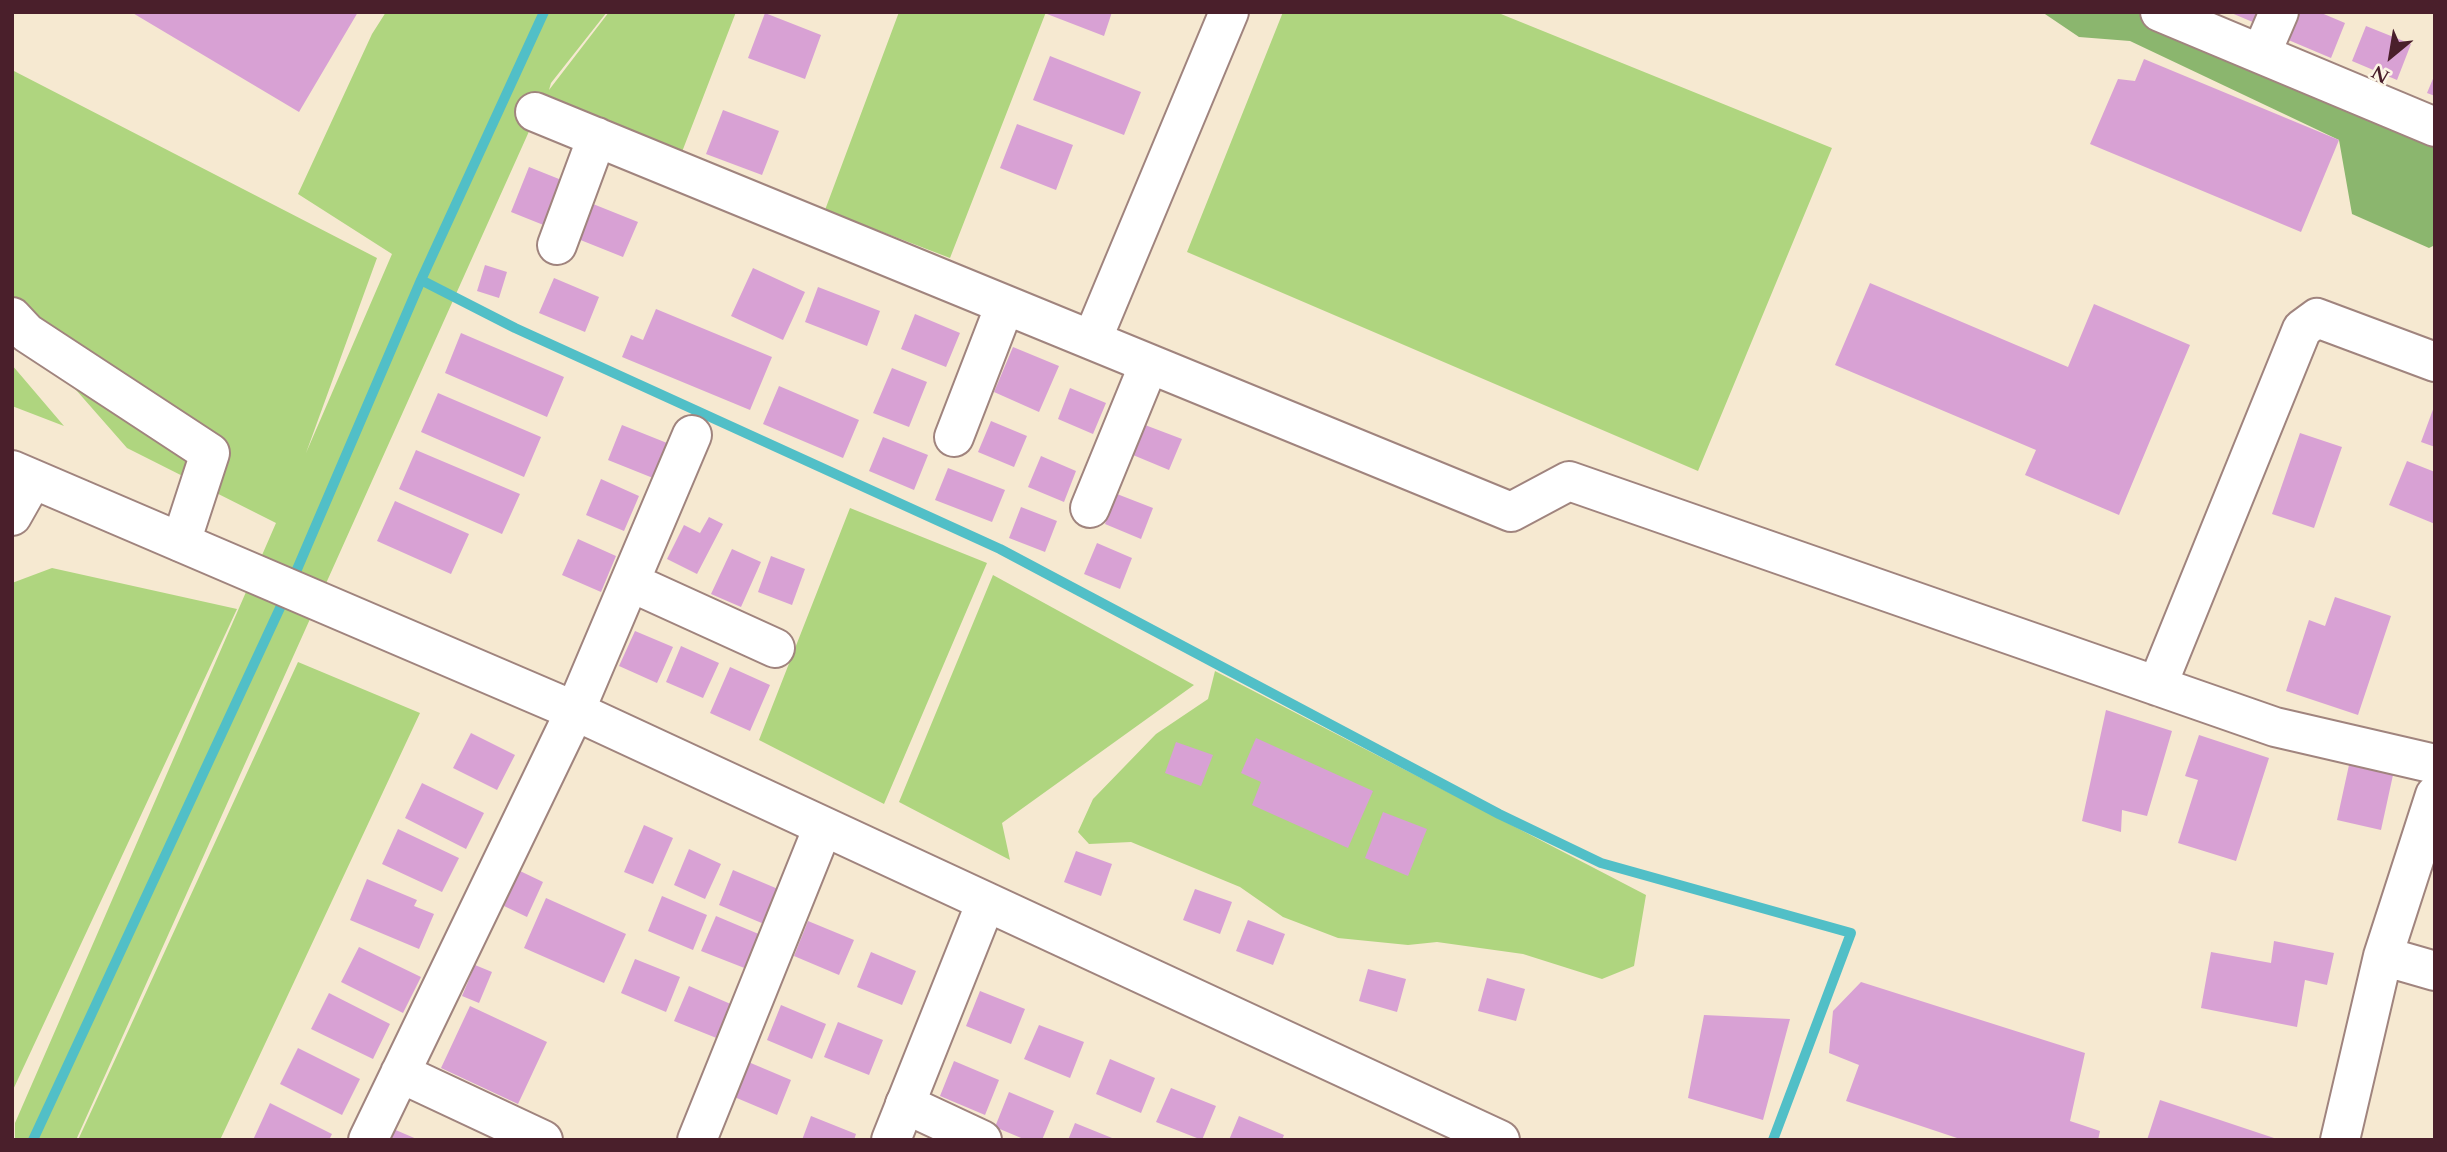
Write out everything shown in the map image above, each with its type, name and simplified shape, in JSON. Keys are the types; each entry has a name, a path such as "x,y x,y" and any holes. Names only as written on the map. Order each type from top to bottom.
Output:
{"street":[{"path":"1092,340 1229,12"},
{"path":"2160,12 2435,127"},
{"path":"2261,54 2278,12"},
{"path":"535,112 1511,512 1569,481 2274,727 2435,764"},
{"path":"558,245 597,137"},
{"path":"954,437 1005,304"},
{"path":"12,317 27,333 210,453 181,542"},
{"path":"2157,686 2302,329 2317,318 2435,362"},
{"path":"1090,508 1149,364"},
{"path":"368,1140 575,711 692,435"},
{"path":"12,516 23,474 575,711 1500,1140"},
{"path":"630,582 775,648"},
{"path":"2340,1140 2382,956 2435,795"},
{"path":"697,1140 823,827"},
{"path":"891,1140 986,902"},
{"path":"2382,956 2435,971"},
{"path":"400,1073 543,1140"},
{"path":"905,1104 982,1140"}],"green space":[{"path":"386,12 607,12 551,83 549,90 609,12 736,12 675,170 544,98 76,1140 15,1140 15,1123 276,523 127,448 12,317 12,70 377,258 306,453 392,254 298,194 372,34"},
{"path":"899,12 1046,12 950,258 825,210"},
{"path":"1283,12 1496,12 1832,148 1698,471 1187,252"},
{"path":"2042,12 2160,12 2435,127 2435,245 2429,248 2352,214 2339,140 2130,41 2079,37"},
{"path":"12,365 64,426 12,406"},
{"path":"850,508 987,563 884,804 759,740"},
{"path":"52,568 237,609 12,1092 12,583"},
{"path":"993,575 1194,685 1002,823 1010,860 899,802"},
{"path":"298,662 420,713 220,1140 78,1140"},
{"path":"1215,671 1646,895 1634,966 1602,979 1523,954 1437,942 1408,945 1338,938 1283,917 1240,887 1131,842 1089,844 1078,832 1093,799 1156,734 1208,699"}],"building":[{"path":"131,12 358,12 299,112"},
{"path":"1112,12 1104,36 1047,14"},
{"path":"2229,12 2259,12 2255,23"},
{"path":"2297,12 2319,12 2345,23 2331,58 2286,39"},
{"path":"765,13 821,35 805,79 748,58"},
{"path":"2366,26 2411,44 2397,80 2352,61"},
{"path":"1050,56 1141,92 1124,135 1033,100"},
{"path":"2144,59 2339,140 2301,232 2090,144 2118,79 2135,81"},
{"path":"2435,74 2435,96 2427,93"},
{"path":"723,110 779,131 762,175 706,154"},
{"path":"1017,124 1073,145 1056,190 1000,168"},
{"path":"529,167 564,181 546,226 511,212"},
{"path":"593,204 638,222 623,257 578,239"},
{"path":"485,265 507,272 499,298 477,291"},
{"path":"753,268 805,292 783,340 731,316"},
{"path":"554,278 599,297 585,332 539,313"},
{"path":"1870,283 2068,367 2094,304 2190,345 2119,515 2025,475 2036,450 1835,365"},
{"path":"818,287 880,311 867,346 805,322"},
{"path":"656,309 772,357 750,410 622,357 631,335 643,340"},
{"path":"915,314 960,333 946,367 901,349"},
{"path":"461,333 564,377 547,417 445,373"},
{"path":"1013,347 1059,366 1039,412 994,392"},
{"path":"892,368 927,382 909,427 873,413"},
{"path":"779,386 859,420 843,458 763,424"},
{"path":"1070,388 1106,403 1093,434 1058,419"},
{"path":"438,393 541,437 524,477 421,432"},
{"path":"2435,404 2435,447 2421,442"},
{"path":"991,421 1027,436 1014,467 978,452"},
{"path":"622,425 667,443 653,478 608,460"},
{"path":"1145,425 1182,439 1169,470 1133,455"},
{"path":"2300,433 2342,447 2314,528 2272,514"},
{"path":"883,437 928,455 914,490 869,471"},
{"path":"416,450 520,494 502,534 399,489"},
{"path":"1041,456 1076,471 1064,502 1028,487"},
{"path":"2407,461 2435,472 2435,524 2389,505"},
{"path":"948,468 1005,490 992,522 935,500"},
{"path":"601,479 639,496 624,531 586,515"},
{"path":"1117,494 1153,508 1141,539 1105,524"},
{"path":"395,501 469,534 451,574 377,541"},
{"path":"1021,507 1057,521 1045,552 1009,538"},
{"path":"709,517 723,524 697,574 667,559 684,525 700,533"},
{"path":"578,539 616,556 601,592 562,575"},
{"path":"1097,543 1132,558 1120,589 1084,574"},
{"path":"732,549 761,562 741,607 711,594"},
{"path":"771,556 805,569 792,605 758,592"},
{"path":"2335,597 2391,616 2358,715 2286,691 2309,620 2325,626"},
{"path":"635,631 673,647 657,683 619,666"},
{"path":"681,646 719,663 703,698 666,682"},
{"path":"730,667 770,685 750,731 710,713"},
{"path":"2106,710 2172,731 2147,816 2122,810 2121,832 2082,821"},
{"path":"471,733 515,755 497,790 453,768"},
{"path":"2199,735 2269,758 2236,861 2178,843 2198,780 2185,776"},
{"path":"1256,738 1373,791 1348,848 1252,805 1261,782 1241,773"},
{"path":"1176,742 1213,755 1201,786 1165,773"},
{"path":"2349,765 2393,775 2381,830 2337,820"},
{"path":"422,783 484,813 466,849 405,818"},
{"path":"1383,812 1427,829 1408,876 1365,858"},
{"path":"644,825 673,838 653,884 624,872"},
{"path":"398,829 459,858 442,892 382,864"},
{"path":"689,849 721,864 705,899 674,885"},
{"path":"1076,851 1112,864 1101,896 1064,882"},
{"path":"733,870 778,889 764,924 719,905"},
{"path":"520,871 543,882 527,917 504,906"},
{"path":"367,879 417,900 414,906 434,914 419,949 350,920"},
{"path":"1195,889 1232,902 1220,934 1183,920"},
{"path":"662,896 707,915 693,950 648,931"},
{"path":"546,898 626,934 604,983 524,948"},
{"path":"716,916 761,935 747,969 701,951"},
{"path":"1248,920 1285,934 1273,965 1236,951"},
{"path":"808,921 854,940 839,975 794,956"},
{"path":"2274,941 2334,953 2327,985 2305,980 2297,1027 2201,1008 2211,952 2271,963"},
{"path":"359,947 421,977 403,1013 341,982"},
{"path":"871,952 916,971 902,1005 857,987"},
{"path":"635,959 680,977 666,1012 621,993"},
{"path":"475,965 492,972 479,1003 462,996"},
{"path":"1368,969 1406,979 1397,1012 1359,1001"},
{"path":"1487,978 1525,989 1516,1021 1478,1011"},
{"path":"1861,982 2085,1053 2070,1121 2100,1131 2098,1140 1963,1140 1846,1101 1859,1065 1829,1053 1833,1011"},
{"path":"689,986 733,1005 719,1039 674,1021"},
{"path":"980,991 1025,1009 1011,1044 966,1026"},
{"path":"329,993 390,1024 373,1059 311,1029"},
{"path":"781,1005 826,1024 812,1059 767,1040"},
{"path":"470,1006 547,1042 518,1104 441,1068"},
{"path":"1704,1015 1790,1019 1763,1120 1688,1098"},
{"path":"838,1022 883,1040 869,1075 824,1057"},
{"path":"1039,1025 1084,1042 1070,1078 1024,1059"},
{"path":"298,1048 360,1079 342,1115 280,1084"},
{"path":"1110,1059 1155,1078 1141,1113 1096,1094"},
{"path":"746,1061 791,1080 777,1115 732,1096"},
{"path":"954,1061 999,1080 985,1115 940,1096"},
{"path":"1171,1088 1216,1106 1202,1140 1156,1122"},
{"path":"1009,1092 1054,1111 1042,1140 1026,1140 995,1127"},
{"path":"2160,1100 2277,1139 2277,1140 2147,1140"},
{"path":"270,1103 332,1134 329,1140 253,1140"},
{"path":"811,1116 856,1134 854,1140 802,1140"},
{"path":"1239,1116 1284,1135 1282,1140 1229,1140"},
{"path":"1075,1123 1117,1140 1068,1140"},
{"path":"391,1128 419,1140 386,1140"}],"waterway":[{"path":"292,581 421,280 544,12"},
{"path":"421,280 515,328 1000,549 1499,814 1601,863 1851,933 1773,1140"},
{"path":"33,1140 286,595"}]}
